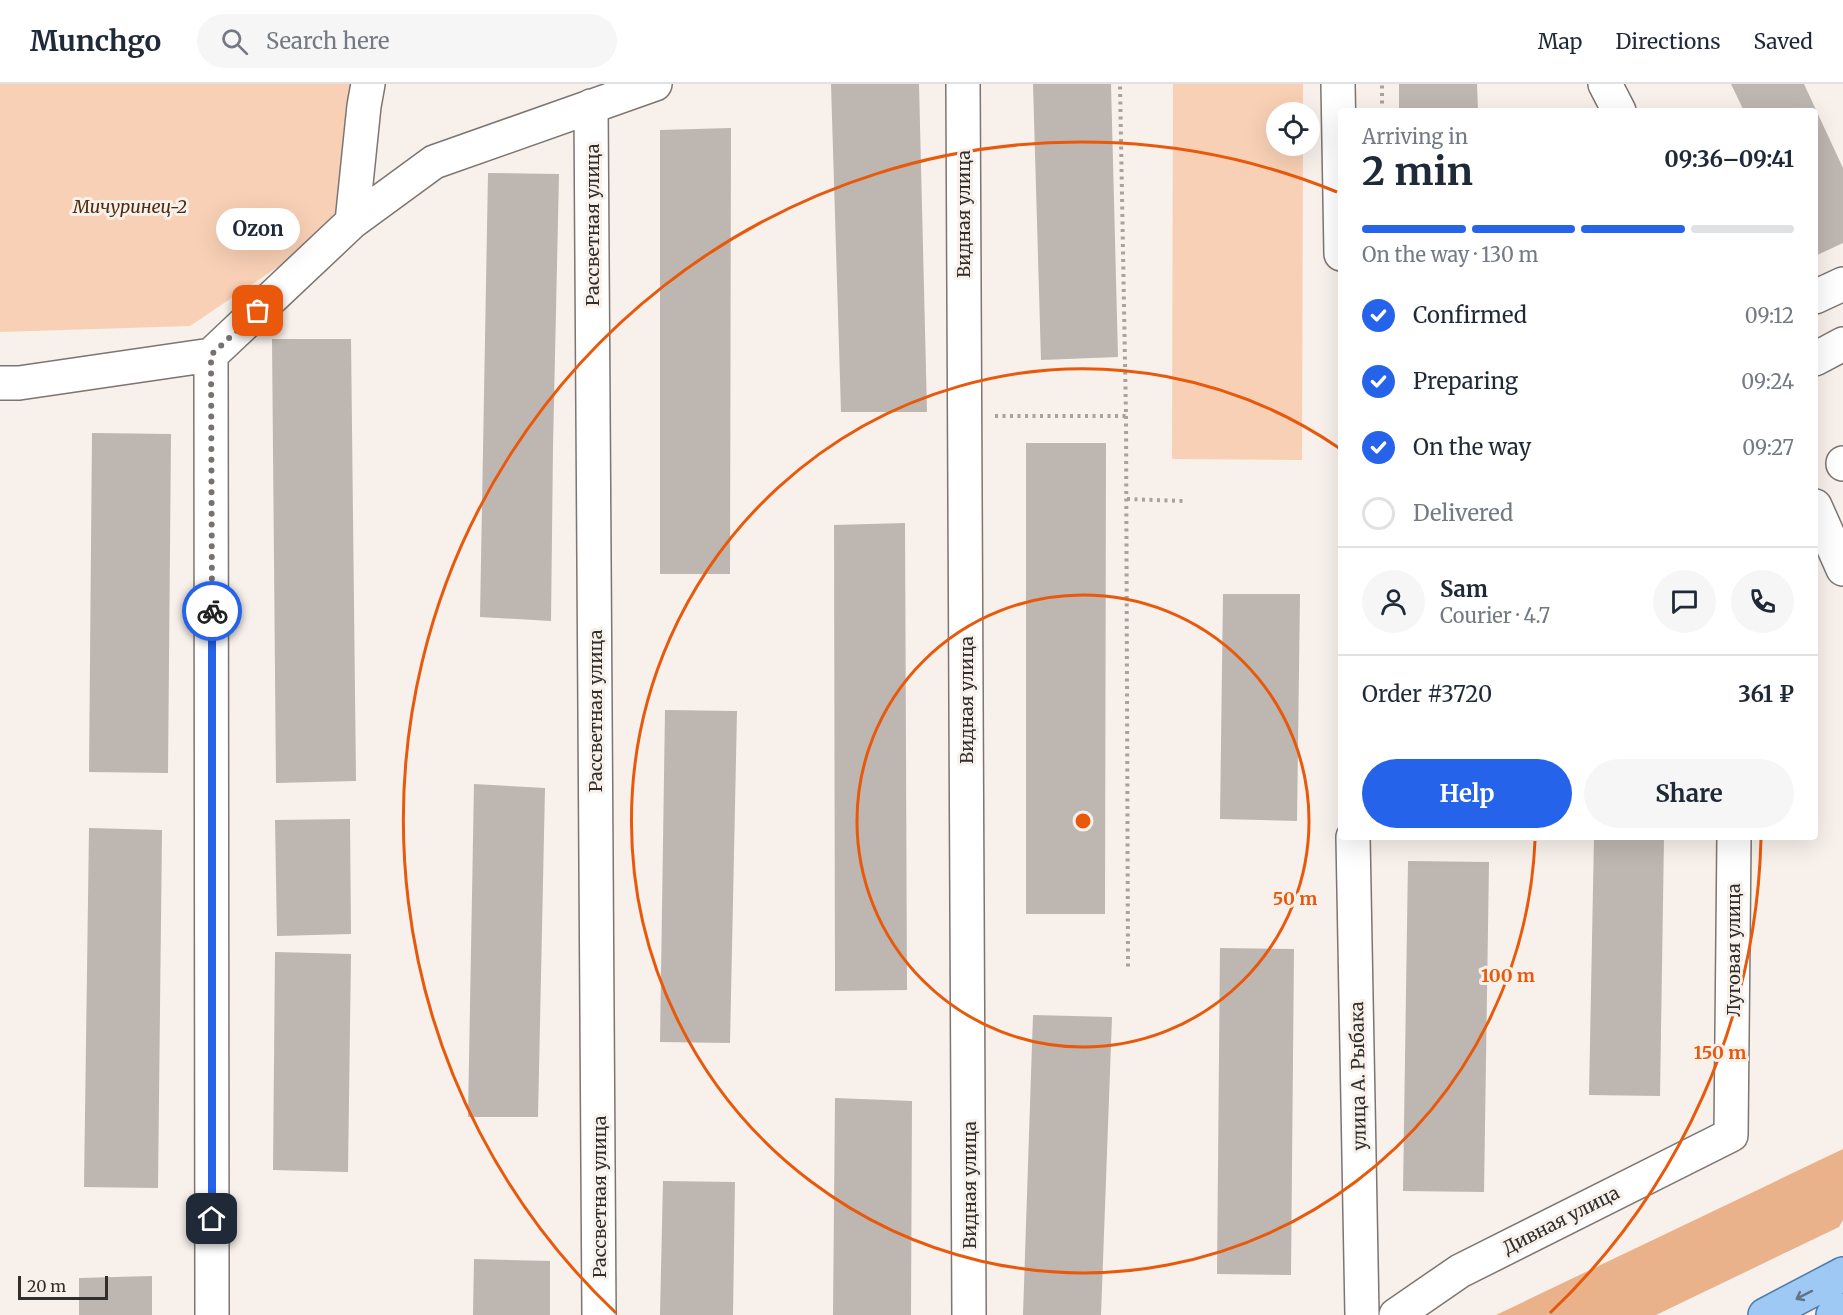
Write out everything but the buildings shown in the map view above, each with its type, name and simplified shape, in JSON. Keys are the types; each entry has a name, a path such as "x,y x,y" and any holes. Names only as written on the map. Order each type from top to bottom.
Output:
{"main road":[{"path":"1765,1315 1843,1274"},
{"path":"1833,1315 1843,1310"}],"street":[{"path":"352,222 368,84"},
{"path":"0,383 19,383 211,355 352,222 434,162 655,84"},
{"name":"Видная улица","path":"963,84 969,1315"},
{"path":"1338,84 1338,108"},
{"path":"1605,84 1617,108"},
{"name":"Рассветная улица","path":"591,106 599,1315"},
{"path":"1818,296 1843,284"},
{"path":"1818,357 1843,344"},
{"path":"211,355 212,1315"},
{"path":"1818,513 1843,569"},
{"name":"улица А. Рыбака","path":"1353,840 1362,1315"},
{"name":"Луговая улица","path":"1731,1135 1734,840"},
{"name":"Дивная улица","path":"1396,1315 1460,1271 1731,1135"}],"path":[{"path":"1120,84 1127,499 1128,967"},
{"path":"1382,84 1382,108"},
{"path":"995,404 995,416 1126,417"},
{"path":"1127,499 1183,501"}],"green space":[{"name":"Мичуринец-2","path":"0,84 361,84 334,229 190,326 0,332"},
{"path":"1173,84 1303,84 1303,102 1266,102 1266,156 1303,156 1302,460 1172,459"}],"shaded area":[{"path":"1843,1149 1843,1220 1839,1227 1656,1315 1496,1315"}],"way so far":[{"path":"212,611 211,355 258,311"}],"place":[{"name":"Ozon","path":"258,311"}],"route":[{"path":"212,611 212,1219"}]}
